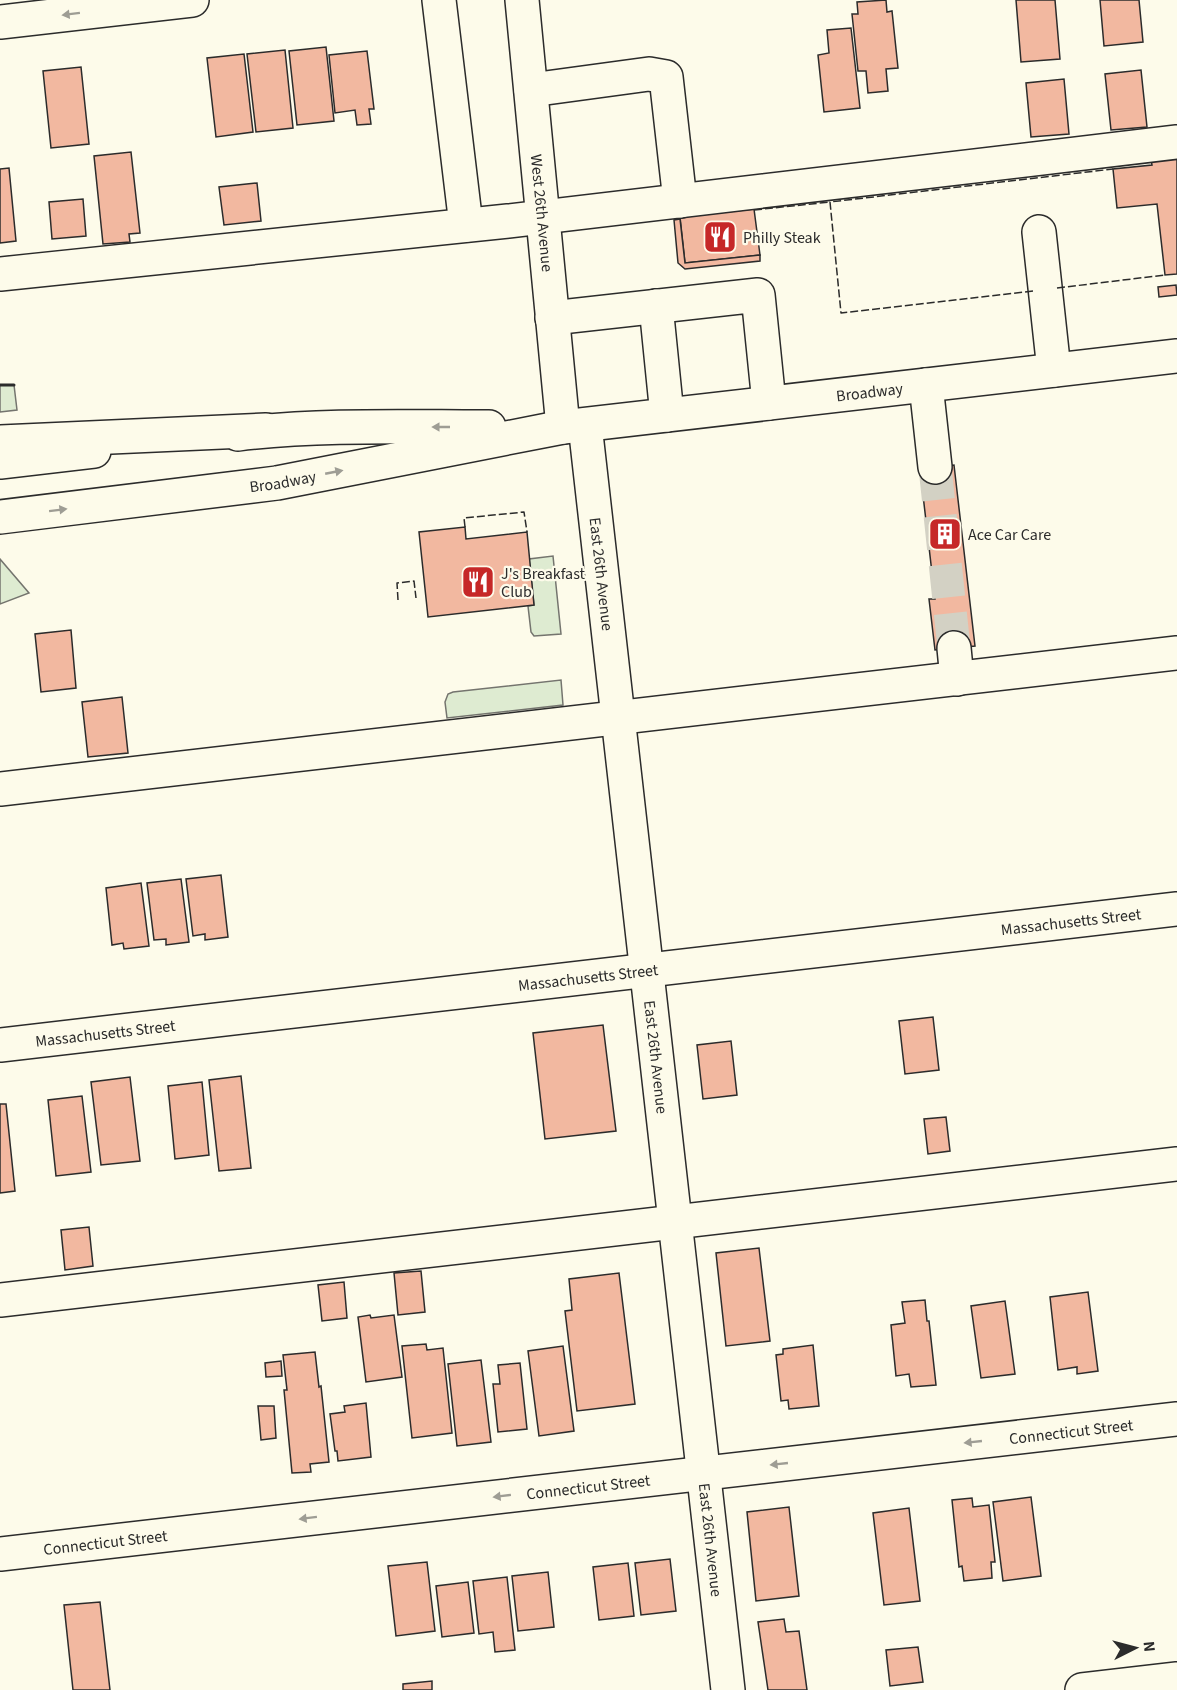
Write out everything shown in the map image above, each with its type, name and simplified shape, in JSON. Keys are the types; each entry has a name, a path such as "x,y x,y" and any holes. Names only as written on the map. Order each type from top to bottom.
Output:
{"main road":[{"path":"0,22 192,0"},
{"path":"439,0 466,225"},
{"name":"West 26th Avenue","path":"522,0 552,318 574,426"},
{"path":"531,90 649,74 666,77 680,201"},
{"path":"0,274 543,217 1177,142"},
{"path":"1039,232 1054,370"},
{"path":"552,318 758,296 769,403"},
{"path":"657,306 667,415"},
{"name":"Broadway","path":"0,517 277,483 574,426 1177,356"},
{"path":"926,385 935,467"},
{"name":"Broadway","path":"0,462 266,430 574,426"},
{"name":"East 26th Avenue","path":"574,426 618,718 728,1690"},
{"path":"0,442 266,430"},
{"path":"0,789 618,718 956,663 1177,653"},
{"name":"Massachusetts Street","path":"0,1045 1177,909"},
{"path":"0,1300 1177,1164"},
{"name":"Connecticut Street","path":"0,1554 1177,1419"},
{"path":"1082,1690 1177,1679"}],"green space":[{"path":"0,385 14,385 17,410 0,412"},
{"path":"553,556 561,634 534,636 531,632 528,606 534,605 529,559"},
{"path":"0,559 29,593 0,604"},
{"path":"561,680 563,705 447,718 445,702 448,694 453,692"}],"building":[{"path":"886,0 887,12 892,11 898,68 886,69 888,91 868,93 866,71 858,71 852,14 858,14 857,2"},
{"path":"1016,0 1055,0 1060,59 1021,62"},
{"path":"1100,0 1139,0 1143,42 1104,46"},
{"path":"851,28 860,108 824,112 818,55 829,53 827,30"},
{"path":"326,47 334,121 297,125 289,51"},
{"path":"285,50 293,128 256,132 247,54"},
{"path":"367,51 374,109 369,109 371,124 357,125 355,110 335,113 329,55"},
{"path":"244,54 253,132 216,137 207,58"},
{"path":"81,67 89,144 51,148 43,71"},
{"path":"1141,70 1147,127 1111,130 1105,74"},
{"path":"1064,79 1069,134 1031,137 1026,83"},
{"path":"131,152 140,233 129,234 130,242 103,244 94,156"},
{"path":"1177,157 1177,274 1165,275 1157,204 1117,208 1113,169 1152,165 1151,160"},
{"path":"9,168 16,241 0,243 0,169"},
{"path":"257,183 261,221 224,225 219,187"},
{"path":"83,199 86,236 52,239 49,202"},
{"name":"Philly Steak","path":"754,209 760,255 685,263 680,217"},
{"path":"680,219 685,263 760,255 760,261 685,269 678,263 674,220"},
{"path":"1176,285 1177,295 1159,297 1158,287"},
{"name":"Ace Car Care","path":"954,465 975,646 935,650 929,599 935,599 920,469"},
{"name":"J's Breakfast Club","path":"465,527 466,539 527,532 534,605 428,617 419,532"},
{"path":"71,630 76,688 41,692 35,634"},
{"path":"122,697 128,753 88,757 82,702"},
{"path":"221,875 228,937 205,940 205,934 193,936 186,879"},
{"path":"181,879 189,942 166,945 166,939 154,940 147,883"},
{"path":"141,883 149,946 124,949 123,943 112,945 106,888"},
{"path":"933,1017 939,1070 905,1074 899,1021"},
{"path":"603,1025 616,1131 545,1139 533,1033"},
{"path":"731,1041 737,1095 703,1099 697,1045"},
{"path":"241,1076 251,1168 219,1171 209,1080"},
{"path":"130,1077 140,1161 101,1165 91,1082"},
{"path":"202,1082 209,1155 175,1159 168,1086"},
{"path":"82,1096 91,1172 56,1176 48,1100"},
{"path":"0,1104 6,1104 15,1191 0,1193"},
{"path":"946,1117 950,1151 928,1154 924,1119"},
{"path":"89,1227 93,1266 65,1270 61,1230"},
{"path":"759,1248 770,1341 726,1346 716,1253"},
{"path":"421,1271 425,1312 398,1315 394,1273"},
{"path":"619,1273 635,1404 577,1411 565,1311 572,1310 569,1279"},
{"path":"344,1282 347,1318 322,1321 318,1285"},
{"path":"1088,1292 1098,1371 1077,1374 1077,1367 1058,1370 1050,1297"},
{"path":"925,1300 936,1385 911,1387 909,1374 896,1376 891,1325 905,1323 902,1302"},
{"path":"1005,1301 1015,1374 981,1378 971,1306"},
{"path":"370,1315 371,1318 394,1315 402,1377 366,1382 358,1317"},
{"path":"426,1344 427,1350 443,1348 452,1433 412,1438 402,1346"},
{"path":"813,1345 819,1406 789,1409 788,1400 781,1401 776,1355 783,1354 783,1349"},
{"path":"563,1346 574,1431 539,1436 528,1351"},
{"path":"315,1352 329,1462 310,1464 311,1472 292,1473 283,1355"},
{"path":"481,1360 491,1442 457,1446 448,1364"},
{"path":"281,1361 282,1376 266,1377 265,1363"},
{"path":"520,1363 527,1429 498,1432 493,1384 500,1384 498,1365"},
{"path":"366,1403 371,1457 338,1461 330,1414 345,1412 344,1406"},
{"path":"258,1406 274,1406 276,1438 261,1440"},
{"path":"1031,1497 1041,1576 1003,1581 993,1502"},
{"path":"972,1498 973,1507 989,1505 995,1562 991,1562 992,1578 964,1581 962,1566 959,1567 952,1500"},
{"path":"789,1507 799,1596 756,1601 747,1512"},
{"path":"909,1508 920,1601 884,1605 873,1513"},
{"path":"670,1559 676,1611 641,1615 635,1563"},
{"path":"427,1562 435,1631 396,1636 388,1566"},
{"path":"628,1563 634,1616 599,1620 593,1567"},
{"path":"548,1572 554,1627 518,1631 512,1576"},
{"path":"507,1577 515,1650 495,1652 493,1632 479,1634 473,1581"},
{"path":"468,1582 474,1633 442,1637 436,1586"},
{"path":"100,1602 110,1690 73,1690 64,1605"},
{"path":"784,1619 786,1632 799,1631 807,1690 768,1690 758,1622"},
{"path":"918,1647 923,1682 890,1686 886,1650"},
{"path":"432,1681 432,1690 403,1690 403,1684"}],"tunnel":[{"path":"935,467 954,648"}],"fence":[{"path":"1033,291 841,313 830,202 1113,169"},
{"path":"754,210 830,202"},
{"path":"1057,288 1165,275"},
{"path":"465,527 464,518 524,512 527,532"},
{"path":"398,600 397,583 414,581 416,598"}],"wall":[{"path":"0,385 14,385"}],"place":[{"name":"Philly Steak","path":"720,237"},
{"name":"Ace Car Care","path":"945,534"},
{"name":"J's Breakfast Club","path":"478,582"}]}
